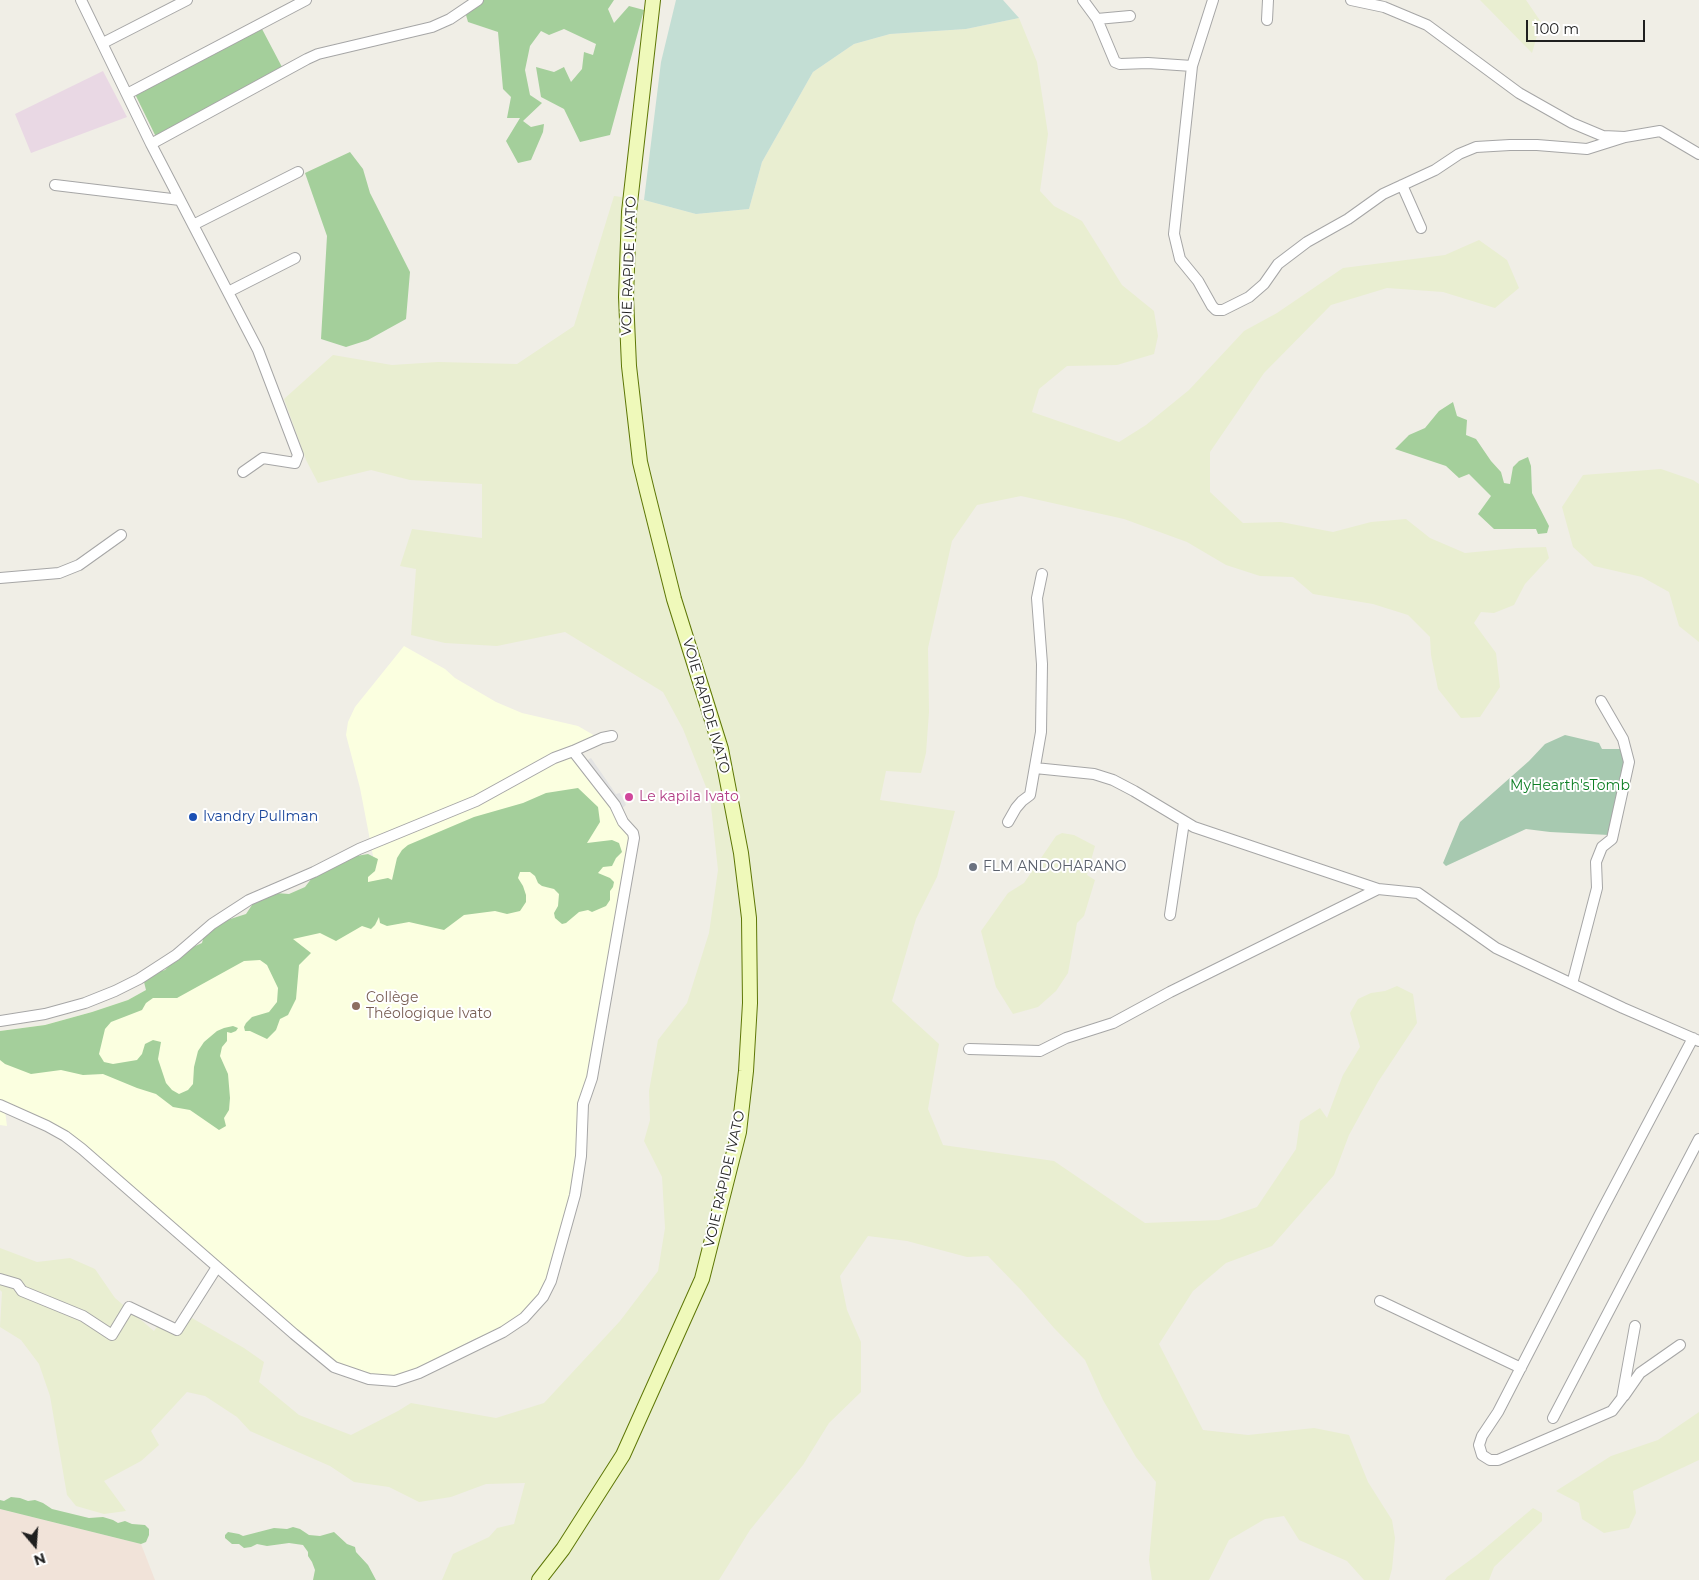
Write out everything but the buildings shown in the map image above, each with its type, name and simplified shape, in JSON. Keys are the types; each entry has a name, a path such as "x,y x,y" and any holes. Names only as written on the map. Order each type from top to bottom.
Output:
{"main road":[{"name":"VOIE RAPIDE IVATO","path":"538,1580 562,1549 623,1455 702,1279 739,1132 746,1071 750,1003 750,918 741,853 722,749 674,598 640,462 629,366 626,297 629,212 653,0"}],"street":[{"path":"81,0 180,200 258,350 298,455 295,463 263,458 243,472"},
{"path":"103,43 187,0"},
{"path":"127,94 306,0"},
{"path":"152,144 307,58 432,27 450,19 478,0"},
{"path":"1083,0 1097,19 1115,62 1120,64 1148,63 1192,66"},
{"path":"1213,0 1192,66 1174,234 1180,259 1198,281 1216,310 1224,310 1249,297 1264,284 1278,264 1307,242 1348,219 1383,194 1435,170 1459,154 1476,147 1537,145 1587,149 1626,137 1660,131 1699,154"},
{"path":"1267,20 1268,0"},
{"path":"1350,0 1384,7 1427,25 1519,93 1572,123 1603,136 1626,137"},
{"path":"1097,19 1130,16"},
{"path":"193,225 298,172"},
{"path":"55,185 180,200"},
{"path":"1402,185 1421,228"},
{"path":"228,292 295,258"},
{"path":"0,578 59,573 79,565 121,535"},
{"path":"1008,822 1016,808 1030,795 1041,732 1042,664 1037,598 1042,574"},
{"path":"1572,984 1597,888 1596,862 1602,847 1612,839 1628,762 1622,739 1601,701"},
{"path":"0,1021 45,1014 85,1003 123,987 176,955 212,924 250,900 359,850 476,801 554,758 602,738 612,736"},
{"path":"0,1105 65,1136 334,1367 370,1379 395,1381 419,1373 502,1332 524,1318 543,1297 551,1281 575,1195 582,1156 583,1104 592,1078 634,838 623,822 615,805 573,751"},
{"path":"1035,768 1094,774 1113,780 1184,822 1378,889 1418,893 1496,948 1623,1008 1696,1039 1479,1445 1482,1455 1490,1460 1498,1460 1612,1411 1640,1373 1680,1345"},
{"path":"1170,915 1184,822"},
{"path":"969,1050 1040,1051 1066,1038 1113,1023 1170,992 1378,889"},
{"path":"1553,1418 1699,1139"},
{"path":"0,1279 17,1284 22,1290 83,1316 112,1334 129,1307 178,1330 217,1267"},
{"path":"1380,1300 1521,1368"},
{"path":"1622,1398 1635,1326"}],"shaded area":[{"path":"676,0 1003,0 1019,18 966,29 890,34 854,44 813,72 762,162 749,209 696,214 644,200 661,62"},
{"path":"1480,0 1526,0 1541,22 1532,53"},
{"path":"1019,18 1037,62 1048,134 1040,191 1054,206 1082,221 1122,285 1154,311 1158,336 1154,354 1117,365 1067,366 1039,389 1032,412 1119,442 1146,425 1189,390 1244,331 1277,313 1343,268 1445,255 1479,240 1507,260 1519,288 1495,308 1443,292 1387,288 1331,305 1264,373 1210,452 1210,492 1243,523 1281,522 1333,532 1371,522 1406,519 1430,538 1465,553 1546,547 1549,558 1525,584 1514,605 1494,613 1481,612 1474,623 1496,653 1500,687 1480,717 1461,718 1438,689 1431,655 1430,637 1408,615 1373,604 1313,594 1293,577 1260,576 1226,565 1187,542 1124,519 1021,496 977,505 952,541 928,648 929,712 926,753 921,773 886,771 880,800 955,811 937,877 916,919 892,1001 939,1044 928,1109 943,1145 1054,1161 1145,1223 1219,1220 1257,1207 1296,1149 1300,1121 1320,1108 1327,1118 1343,1075 1360,1047 1350,1013 1358,999 1371,993 1385,991 1397,986 1413,994 1417,1023 1378,1082 1349,1135 1334,1175 1272,1246 1226,1263 1193,1291 1159,1344 1203,1430 1248,1435 1314,1428 1349,1435 1368,1482 1392,1520 1395,1538 1389,1580 1364,1580 1347,1561 1299,1540 1284,1516 1265,1519 1229,1540 1209,1580 1152,1580 1149,1560 1156,1482 1136,1457 1103,1400 1085,1360 988,1256 967,1257 907,1241 868,1236 840,1276 847,1310 861,1342 861,1392 829,1423 803,1465 750,1530 719,1580 442,1580 453,1554 489,1537 497,1528 514,1524 525,1483 486,1484 451,1497 419,1502 389,1487 354,1482 330,1466 250,1431 237,1417 205,1396 187,1392 151,1431 159,1445 141,1461 104,1481 126,1511 104,1514 76,1506 67,1495 50,1396 39,1364 21,1340 0,1327 2,1292 0,1290 0,1248 37,1262 70,1258 95,1269 115,1298 154,1331 159,1324 175,1331 185,1314 244,1348 264,1362 259,1382 299,1415 351,1435 411,1403 496,1418 544,1403 620,1321 658,1271 665,1228 662,1177 644,1141 650,1120 649,1091 658,1040 687,1003 709,933 718,870 710,797 683,729 663,692 565,632 497,646 445,643 411,635 416,569 400,566 412,529 482,538 482,484 410,480 371,470 318,483 306,460 284,399 333,355 392,365 438,362 517,364 574,326 614,196 644,200 696,214 749,209 762,162 813,72 854,44 890,34 966,29"},
{"path":"103,71 127,117 31,153 15,114"},
{"path":"1661,469 1693,480 1699,484 1699,642 1679,626 1669,592 1642,577 1594,566 1573,547 1562,507 1583,475"},
{"name":"Collège Théologique Ivato","path":"404,646 445,669 455,678 496,702 522,713 578,726 597,737 573,756 611,804 630,836 571,1195 557,1250 540,1296 522,1314 501,1329 474,1339 416,1370 395,1376 371,1375 337,1365 318,1351 196,1241 85,1146 5,1111 7,1126 0,1125 0,1031 45,1025 128,1000 188,968 374,861 360,788 346,735 348,722 355,707"},
{"path":"591,758 616,794 620,793 626,805 620,810 584,762"},
{"path":"1062,833 1074,835 1095,846 1087,875 1095,880 1084,916 1077,923 1068,973 1056,991 1038,1007 1013,1014 996,987 981,931 1008,893 1024,883 1056,836"},
{"path":"1699,1412 1699,1460 1633,1491 1636,1513 1629,1528 1604,1533 1582,1519 1579,1503 1556,1491 1611,1456 1658,1440"},
{"path":"1533,1508 1542,1513 1542,1521 1494,1567 1489,1580 1445,1580 1447,1577 1477,1555"},
{"path":"0,1509 141,1544 155,1580 0,1580"}],"green space":[{"path":"481,0 614,0 608,9 614,23 629,6 644,10 610,135 580,142 564,109 541,97 536,67 554,72 564,67 571,82 582,69 584,52 593,55 596,44 564,29 549,35 541,31 530,46 525,70 530,95 542,103 523,121 531,127 544,124 543,132 531,160 518,163 506,141 520,118 507,118 511,97 503,89 498,32 468,22 466,15"},
{"path":"262,29 282,67 156,137 135,94"},
{"path":"350,152 363,169 370,193 410,272 406,319 368,340 346,347 321,339 327,236 305,173"},
{"path":"1453,402 1457,416 1467,420 1466,435 1476,439 1501,472 1504,483 1510,484 1513,467 1519,461 1528,457 1531,466 1532,493 1549,526 1547,533 1538,534 1536,529 1494,529 1478,514 1491,496 1469,474 1459,478 1446,466 1395,449 1409,435 1425,428 1439,411"},
{"name":"MyHearth'sTomb","path":"1565,735 1599,743 1602,749 1621,749 1625,761 1609,835 1526,829 1446,866 1443,863 1460,822 1529,761 1545,744"},
{"path":"578,788 598,807 600,822 587,843 612,840 619,843 622,852 612,866 603,867 598,873 610,878 614,882 610,891 610,900 606,906 592,912 588,910 579,912 562,924 555,918 554,913 558,906 559,894 554,889 538,883 535,876 530,872 520,872 518,878 526,895 526,902 520,911 507,914 495,911 464,915 444,930 409,922 387,926 380,923 379,917 371,929 362,926 336,941 320,933 293,939 311,953 299,965 296,999 288,1015 280,1019 276,1030 267,1039 250,1031 245,1031 244,1027 252,1017 269,1012 277,1002 278,988 267,965 260,960 244,961 177,998 153,998 146,1003 142,1010 111,1022 105,1029 99,1054 104,1062 113,1064 137,1060 142,1054 145,1044 153,1040 161,1042 158,1059 166,1083 179,1094 188,1090 193,1084 194,1067 198,1051 204,1042 217,1031 224,1028 233,1026 238,1028 231,1033 227,1032 227,1041 222,1047 220,1056 228,1074 230,1098 229,1110 224,1118 226,1126 219,1130 190,1110 173,1107 156,1094 103,1074 83,1075 61,1070 31,1074 5,1064 0,1060 0,1031 45,1025 128,1000 146,990 144,982 153,973 165,970 172,962 182,957 191,948 202,943 204,935 221,922 246,914 256,899 276,893 289,894 305,887 315,874 345,858 368,854 378,859 375,871 368,877 368,882 388,878 392,880 397,858 408,845 474,817 523,803 546,793"},
{"path":"11,1497 28,1501 35,1500 52,1509 89,1518 103,1517 118,1523 125,1521 132,1524 145,1525 149,1529 149,1535 146,1542 141,1544 0,1509 0,1500 4,1501"},
{"path":"293,1527 309,1535 320,1536 334,1532 347,1544 355,1547 356,1552 368,1565 376,1580 313,1580 315,1570 303,1545 289,1543 267,1546 257,1544 244,1548 239,1544 232,1544 225,1538 228,1532 243,1536 274,1528 287,1529"}],"place":[{"name":"Le kapila Ivato","path":"629,797"},
{"name":"Ivandry Pullman","path":"193,817"},
{"name":"FLM ANDOHARANO","path":"973,867"},
{"name":"Collège Théologique Ivato","path":"356,1006"}]}
